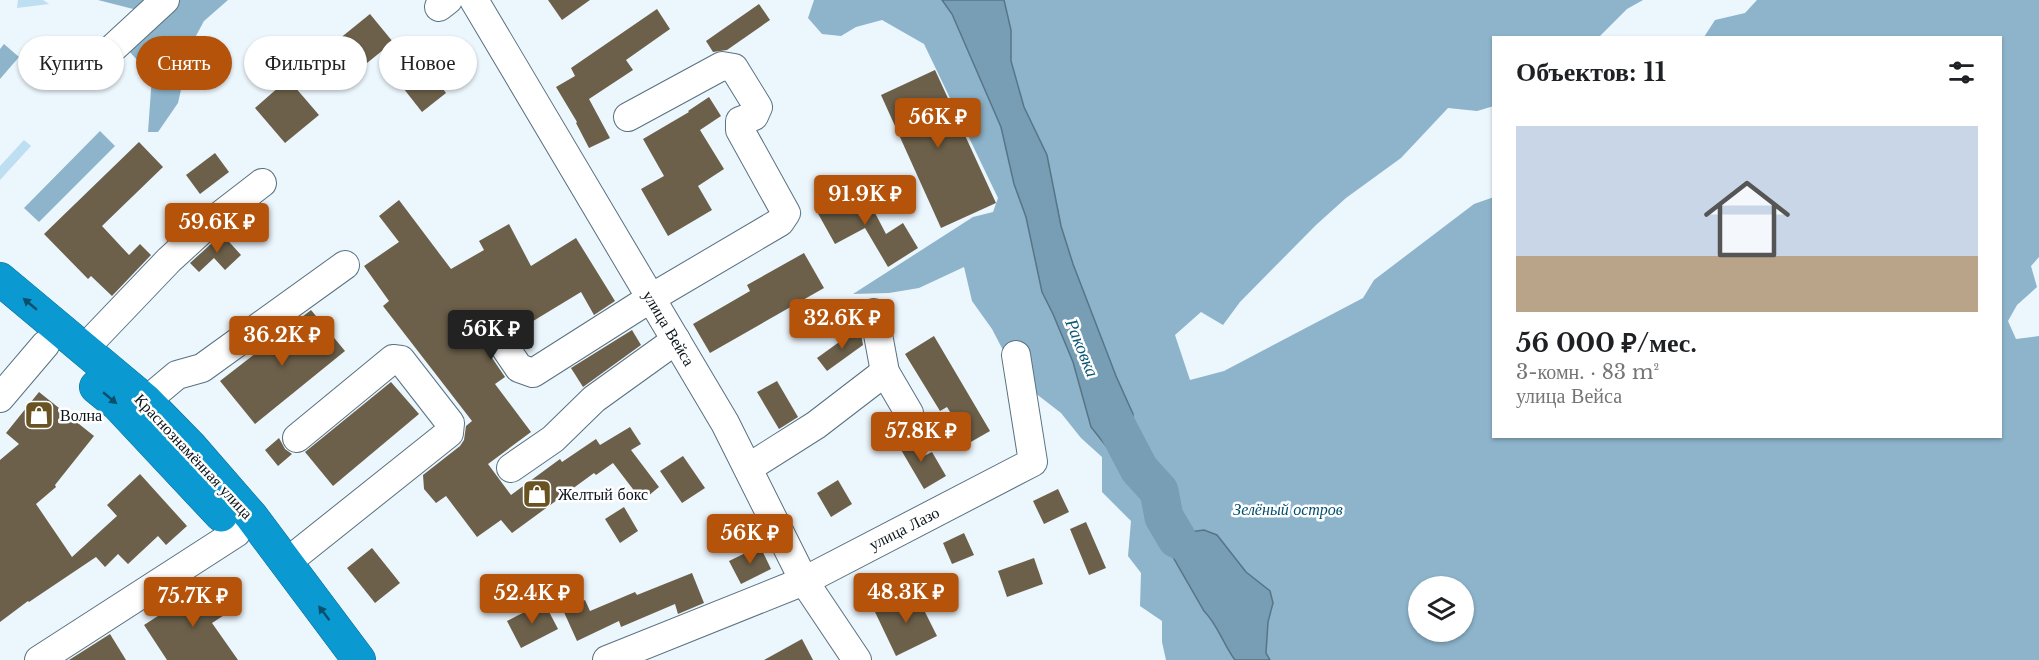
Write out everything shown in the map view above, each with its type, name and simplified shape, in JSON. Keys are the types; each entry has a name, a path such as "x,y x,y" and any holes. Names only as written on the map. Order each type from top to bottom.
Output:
{"highway":[{"name":"Краснознамённая улица","path":"0,279 146,400 191,447 245,527 252,552 332,660"},
{"name":"Краснознамённая улица","path":"0,307 117,404 245,527 286,563 359,660"}],"street":[{"path":"124,38 165,0"},
{"name":"улица Вейса","path":"474,0 725,423 804,580 857,660"},
{"path":"498,337 519,368 533,372 651,298 780,222 786,213 740,130 740,121 754,116 758,107 735,69 722,66 628,117"},
{"path":"84,349 205,227 262,183"},
{"path":"146,400 177,375 202,368 345,265"},
{"path":"874,313 885,372 909,413"},
{"path":"511,468 553,439 594,399 676,340"},
{"path":"0,398 16,367 45,345"},
{"name":"улица Лазо","path":"608,660 804,580 1033,462 1016,355"},
{"path":"286,563 449,433 450,423 401,360 393,358 297,438"},
{"path":"748,468 816,425 885,372"},
{"path":"39,660 245,527"}],"shaded area":[{"path":"18,0 43,0 49,4 17,8"},
{"path":"24,140 31,146 0,180 0,166"}],"green space":[{"path":"98,0 228,0 204,21 196,36 136,36 136,59 127,49 141,11"},
{"name":"Зелёный остров","path":"814,0 1643,0 1627,9 1600,36 1492,36 1492,107 1477,111 1448,108 1401,158 1346,198 1316,225 1240,302 1223,325 1201,312 1175,335 1190,380 1224,371 1363,298 1374,280 1474,204 1492,198 1492,438 2002,438 2002,36 1705,36 1715,20 1745,13 1757,0 2039,0 2039,257 2031,266 2037,287 2017,305 2008,321 2016,339 2039,336 2039,660 1166,660 1162,642 1162,621 1140,606 1141,573 1128,556 1131,521 1102,492 1102,457 1081,438 1061,413 1030,389 972,301 964,267 919,288 889,293 853,294 973,217 993,212 998,198 924,44 882,20 856,27 841,36 822,34 808,18"},
{"path":"4,44 18,58 0,79 0,49"},
{"path":"151,90 181,90 178,103 158,132 148,132"},
{"path":"100,131 115,146 39,222 24,208"}],"water":[{"path":"942,0 1004,0 1011,30 1011,61 1024,107 1047,155 1061,226 1073,264 1133,414 1133,443 1139,469 1131,469 1106,446 1091,427 1073,362 1042,292 1026,217 1014,184 1001,127 952,14"},
{"path":"1150,490 1169,494 1171,517 1178,531 1204,530 1217,535 1246,572 1270,591 1273,603 1268,622 1266,653 1270,660 1235,660 1162,538 1149,506"}],"building":[{"path":"548,0 590,0 562,20"},
{"path":"759,4 770,20 727,50 713,52 706,41"},
{"path":"657,9 670,29 626,60 633,70 589,99 610,138 589,148 577,122 556,87 575,76 571,68"},
{"path":"370,14 388,36 379,36 379,53 367,63 367,36 343,36"},
{"path":"935,70 996,203 941,228 881,95"},
{"path":"275,90 297,90 319,115 285,143 255,108"},
{"path":"405,90 444,90 446,93 422,112"},
{"path":"709,97 721,116 700,130 724,169 698,186 712,210 668,236 641,189 664,176 643,139 689,112"},
{"path":"139,142 163,167 102,226 129,255 140,244 151,255 112,296 91,276 88,279 44,234"},
{"path":"215,153 229,172 200,194 186,175"},
{"path":"861,186 886,234 903,223 918,248 888,267 865,228 835,244 816,210"},
{"path":"399,200 451,269 484,250 479,241 509,224 531,266 576,238 615,301 594,315 581,292 515,332 506,322 497,321 489,323 483,329 484,346 505,377 495,384 531,432 488,464 511,495 560,459 562,462 596,439 600,445 630,427 641,444 631,450 659,487 642,501 613,463 596,475 594,473 512,533 501,520 477,537 446,496 436,503 424,489 423,475 460,446 464,440 466,426 472,421 383,306 389,301 364,266 399,242 379,216"},
{"path":"222,234 241,255 225,270 214,258 199,272 190,263"},
{"path":"804,253 824,288 710,353 693,324 750,291 747,285"},
{"path":"311,310 345,351 255,424 220,381"},
{"path":"860,327 863,345 827,371 817,358"},
{"path":"632,330 641,345 583,387 571,368"},
{"path":"934,336 990,431 969,443 947,407 940,411 905,354"},
{"path":"777,381 798,417 779,429 757,392"},
{"path":"391,382 419,414 333,486 305,452"},
{"path":"39,392 94,436 55,485 56,487 36,504 72,557 117,516 107,505 140,474 187,526 166,545 158,536 128,564 118,554 105,567 96,557 0,622 0,460 19,444 6,433"},
{"path":"911,434 924,456 932,452 946,476 924,489 897,443"},
{"path":"279,438 285,449 292,454 278,466 265,450"},
{"path":"683,456 705,488 682,503 660,471"},
{"path":"838,480 852,504 831,517 817,493"},
{"path":"1058,489 1069,512 1044,524 1033,501"},
{"path":"624,507 638,531 620,543 605,519"},
{"path":"1086,522 1106,568 1089,575 1070,529"},
{"path":"964,533 974,555 952,564 943,543"},
{"path":"760,546 771,569 741,584 729,561"},
{"path":"372,548 400,583 375,603 347,568"},
{"path":"1034,558 1043,584 1007,597 998,571"},
{"path":"692,573 704,603 678,614 675,604 621,627 619,621 577,641 563,610 585,600 590,611 635,592 637,595"},
{"path":"212,581 232,610 212,623 238,660 167,660 144,625"},
{"path":"915,592 937,636 896,656 875,612"},
{"path":"544,602 558,629 521,648 507,621"},
{"path":"110,634 126,660 69,660"},
{"path":"802,639 813,660 764,660"}],"waterway":[{"name":"Раковка","path":"1114,421 1139,469 1159,491 1164,517 1177,539"}],"place":[{"name":"Волна","path":"39,415"},
{"name":"Желтый бокс","path":"537,494"}]}
